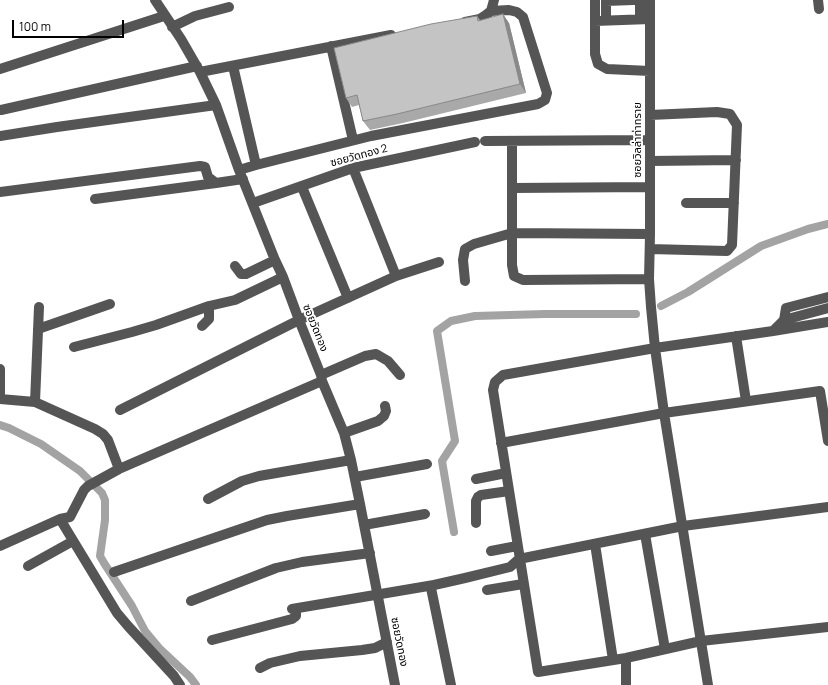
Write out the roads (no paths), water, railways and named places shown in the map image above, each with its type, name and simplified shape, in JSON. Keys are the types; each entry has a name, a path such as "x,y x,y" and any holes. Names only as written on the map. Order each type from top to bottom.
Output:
{"street":[{"name":"ซอยวัดทอง","path":"155,0 198,69 216,105 241,175 344,433 355,477 395,685"},
{"path":"491,11 494,0"},
{"path":"595,0 595,54 598,64 607,69 650,71"},
{"path":"606,20 606,0 633,0"},
{"path":"595,21 645,19 640,0"},
{"name":"ซอยวิลล่าท่าทราย","path":"650,0 645,19 650,71 651,307 664,413 708,685"},
{"path":"172,27 195,16 229,7"},
{"path":"95,199 216,182 241,175 256,165 353,140 538,104 545,100 548,93 524,17 517,12 509,10 491,11 480,19 456,23"},
{"path":"0,69 164,16"},
{"path":"1,110 198,69 233,66 401,33"},
{"path":"331,46 353,140"},
{"path":"233,66 256,165"},
{"path":"0,136 216,105"},
{"path":"650,115 716,112 730,114 737,125 732,245 727,251 650,250"},
{"name":"ซอยวัดทอง 2","path":"253,203 353,168 480,142 650,140"},
{"path":"512,141 512,265 514,276 523,280 650,279"},
{"path":"650,161 736,160"},
{"path":"0,192 200,166 204,167 208,178 216,182"},
{"path":"353,168 396,276"},
{"path":"302,187 348,298"},
{"path":"512,188 650,187"},
{"path":"686,203 734,202"},
{"path":"465,281 463,260 465,249 474,244 512,233 650,234"},
{"path":"235,266 241,274 246,274 275,260"},
{"path":"120,410 299,320 396,276 440,262"},
{"path":"74,347 150,327 209,306 235,300 283,277"},
{"path":"784,320 786,308 828,297"},
{"path":"38,330 110,304"},
{"path":"202,326 209,319 209,306"},
{"path":"35,402 39,307"},
{"path":"773,331 784,320 828,308"},
{"path":"828,322 655,348 503,375 496,382 493,390 538,672 626,658 701,641 828,627"},
{"path":"736,336 746,401"},
{"path":"0,546 60,519 70,517 82,493 88,486 119,469 321,378 364,356 376,354 388,361 400,375"},
{"path":"0,369 0,399 35,402 94,429 108,440 119,469"},
{"path":"501,443 664,413 824,390 828,441"},
{"path":"344,433 378,421 384,416 386,411 385,406"},
{"path":"208,499 242,481 259,476 351,460"},
{"path":"355,477 427,464"},
{"path":"476,479 506,472"},
{"path":"476,523 476,502 478,497 481,495 509,491"},
{"path":"114,572 267,520 360,504"},
{"path":"212,640 292,619 296,616 294,609 434,585 510,566 519,559 683,526 828,507"},
{"path":"364,525 426,514"},
{"path":"60,519 118,613 174,676 180,685"},
{"path":"644,534 665,649"},
{"path":"28,566 73,541"},
{"path":"595,544 613,660"},
{"path":"492,552 517,546"},
{"path":"191,601 276,568 302,562 370,553"},
{"path":"487,590 523,584"},
{"path":"434,585 432,588 451,685"},
{"path":"260,668 270,663 300,656 375,648 387,642"},
{"path":"626,658 626,685"}],"waterway":[{"path":"661,306 688,292 761,246 808,229 828,224"},
{"path":"454,532 442,461 455,441 437,331 451,321 475,316 636,314"},
{"path":"0,425 41,444 80,471 102,493 105,500 105,520 100,556 132,606 145,631 160,649 190,677 196,685"}]}
